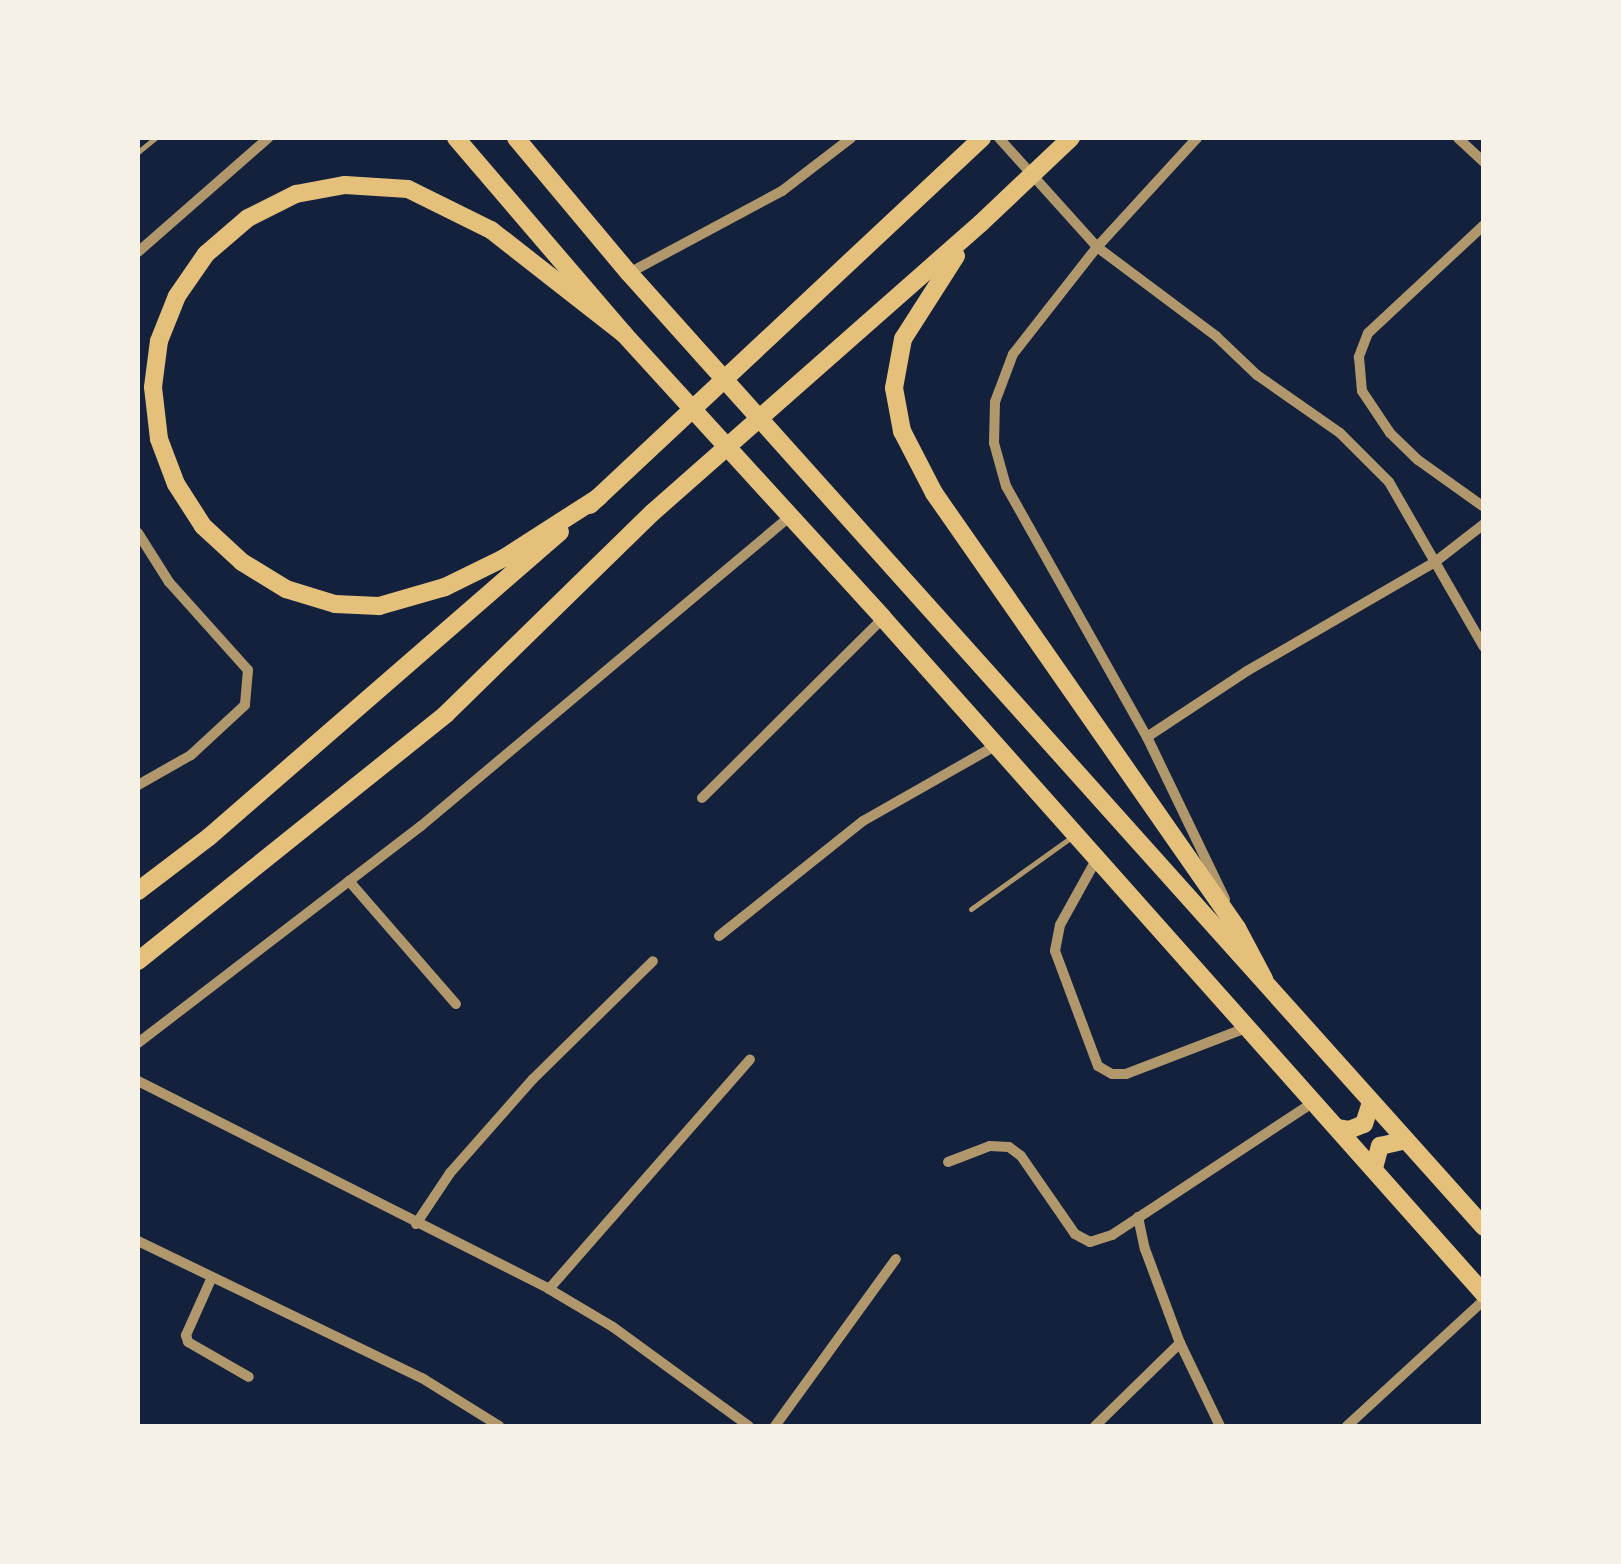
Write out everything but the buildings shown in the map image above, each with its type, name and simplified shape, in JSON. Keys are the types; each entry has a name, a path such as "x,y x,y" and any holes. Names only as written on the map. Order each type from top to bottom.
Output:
{"main road":[{"path":"456,138 624,334 883,618 1374,1168 1484,1297"},
{"path":"516,138 629,272 1484,1227"},
{"path":"138,891 223,825 599,497 982,138"},
{"path":"138,961 446,714 652,513 844,339 986,219 1072,138"},
{"path":"599,497 504,558 445,587 378,606 335,604 286,589 242,562 203,526 176,484 159,438 155,404 160,341 177,296 206,254 248,218 296,194 345,185 408,188 491,230 624,334"},
{"path":"986,219 943,272 904,340 894,388 902,430 934,493 1238,928 1264,979"},
{"path":"1338,1128 1350,1130 1364,1124 1371,1102"},
{"path":"1374,1168 1380,1146 1405,1140"}],"street":[{"path":"138,252 268,138"},
{"path":"629,272 782,191 851,138"},
{"path":"998,138 1098,247 1216,336 1257,375 1340,433 1389,482 1484,647"},
{"path":"1197,138 1098,247 1013,354 994,402 994,443 1014,501 1147,737 1238,928"},
{"path":"1458,138 1484,162"},
{"path":"1484,225 1368,333 1359,356 1362,391 1390,434 1418,460 1484,507"},
{"path":"138,1042 350,881 790,516"},
{"path":"1147,737 1247,671 1435,562 1484,524"},
{"path":"138,533 169,582 248,670 245,705 191,754 138,785"},
{"path":"702,798 883,618"},
{"path":"719,936 863,822 995,746"},
{"path":"1096,860 1060,925 1056,951 1098,1066 1112,1074 1126,1074 1246,1028"},
{"path":"350,881 456,1004"},
{"path":"416,1224 450,1173 533,1080 652,961"},
{"path":"549,1289 750,1058"},
{"path":"138,1081 549,1289 613,1326 749,1426"},
{"path":"948,1162 990,1146 1009,1147 1021,1156 1075,1234 1090,1242 1112,1235 1312,1102"},
{"path":"1138,1217 1145,1249 1180,1343 1220,1426"},
{"path":"138,1241 422,1378 499,1426"},
{"path":"774,1426 896,1258"},
{"path":"212,1277 186,1335 188,1342 249,1377"},
{"path":"1346,1426 1484,1297"},
{"path":"1095,1426 1180,1343"}],"lane":[{"path":"138,152 155,138"},
{"path":"971,909 1074,835"}]}
